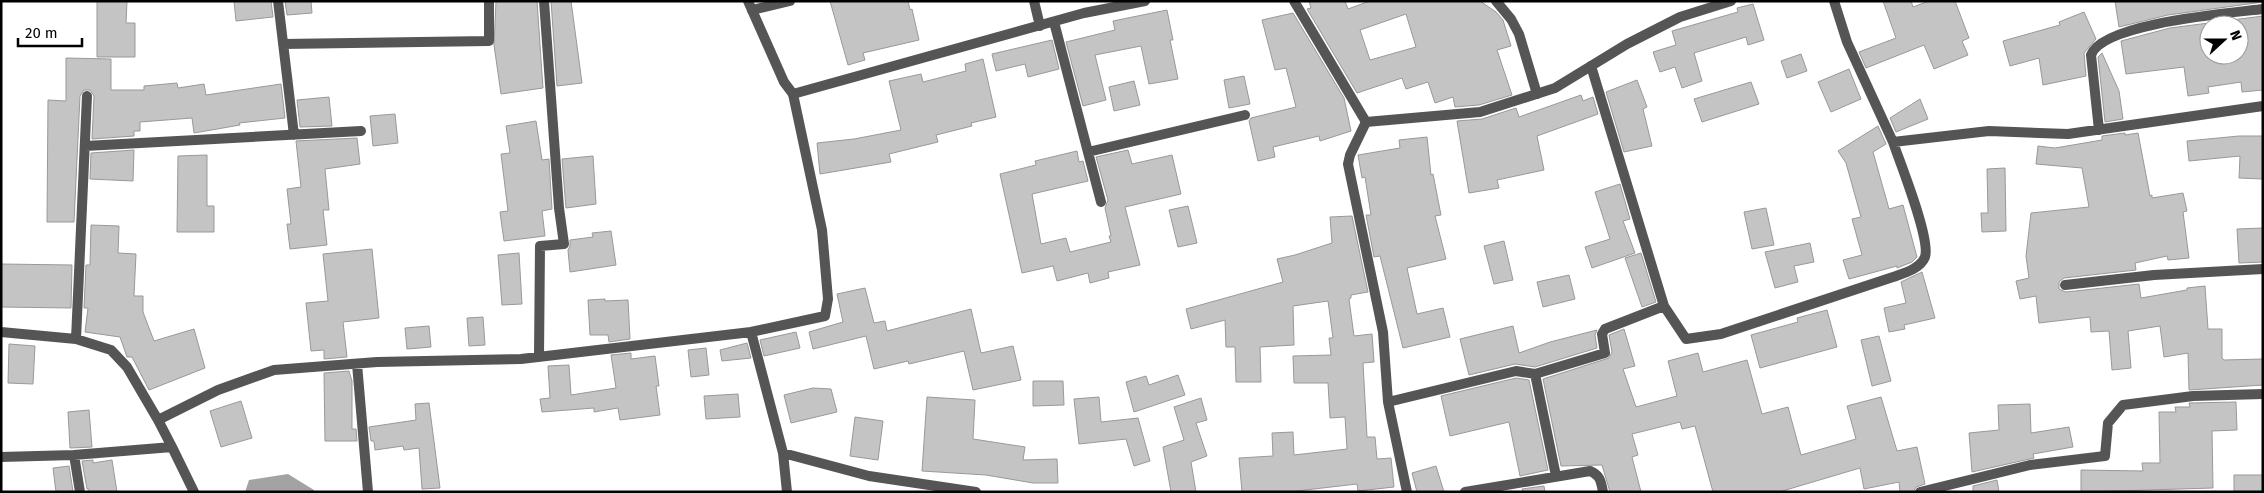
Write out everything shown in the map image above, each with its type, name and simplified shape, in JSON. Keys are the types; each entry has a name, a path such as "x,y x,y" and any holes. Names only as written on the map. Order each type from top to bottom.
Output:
{"street":[{"path":"278,1 294,135"},
{"path":"283,44 489,41 489,1"},
{"path":"539,357 540,246 564,244 559,208 544,1"},
{"path":"158,420 218,390 274,370 357,364 539,357 751,332 825,316 828,299 822,230 793,94 784,82 750,6 790,1"},
{"path":"1034,1 1040,26"},
{"path":"793,94 1084,13 1145,1"},
{"path":"1294,1 1366,122"},
{"path":"1496,1 1511,19 1519,34 1537,94"},
{"path":"1366,122 1480,112 1537,94 1555,88 1627,44 1680,17 1732,1"},
{"path":"1591,66 1664,306 1686,338 1721,334 1893,277 1918,266 1925,257 1925,245 1917,211 1893,142 1847,42 1834,1"},
{"path":"2099,130 2091,55 2094,49 2102,43 2110,38 2140,27 2263,9"},
{"path":"1054,22 1101,202"},
{"path":"76,339 87,96"},
{"path":"1893,142 1990,131 2068,134 2263,106"},
{"path":"1088,152 1245,115"},
{"path":"1366,122 1350,155 1348,164 1383,332 1388,402 1408,492"},
{"path":"85,146 361,131"},
{"path":"2065,285 2154,275 2263,269"},
{"path":"1388,402 1516,371 1535,374 1605,353 1602,334 1605,329 1664,306"},
{"path":"1,332 76,339 111,350 127,367 158,420 194,492"},
{"path":"751,332 783,453 787,492"},
{"path":"357,364 368,492"},
{"path":"1535,374 1556,476"},
{"path":"1920,492 2030,465 2104,456 2108,423 2123,405 2194,396 2263,394"},
{"path":"1,457 74,455 172,447"},
{"path":"783,453 869,476 976,492"},
{"path":"74,455 80,492"},
{"path":"1465,492 1590,471 1597,474 1601,481 1603,492"}],"shaded area":[{"path":"288,474 314,490 314,492 245,492 249,480"}],"building":[{"path":"97,1 127,1 126,23 135,23 135,57 97,57"},
{"path":"234,1 271,1 273,17 236,21"},
{"path":"285,1 311,1 312,13 287,15"},
{"path":"496,1 537,1 543,88 501,94 494,45"},
{"path":"551,1 571,1 582,83 557,86"},
{"path":"830,1 908,1 910,10 912,9 919,40 863,53 865,60 848,65"},
{"path":"1309,1 1345,1 1348,9 1370,1 1480,1 1496,12 1503,20 1511,46 1497,50 1512,95 1479,105 1455,107 1453,97 1435,103 1428,82 1406,89 1402,78 1357,93 1307,9 1311,8","holes":["1406,14 1416,47 1370,60 1360,30"]},
{"path":"1883,1 1911,1 1913,7 1929,1 1955,1 1969,38 1962,41 1968,55 1934,69 1924,45 1866,68 1859,52 1896,38"},
{"path":"2115,1 2263,2 2168,15 2119,27"},
{"path":"1753,4 1764,40 1748,45 1746,37 1694,53 1702,81 1682,88 1675,67 1660,72 1653,52 1676,45 1672,31 1738,12 1737,8"},
{"path":"1167,10 1173,40 1170,40 1178,79 1149,84 1141,46 1095,55 1106,100 1083,106 1066,42 1115,30 1113,21"},
{"path":"2084,12 2096,39 2084,53 2086,76 2043,85 2039,58 2010,66 2003,41 2060,25 2059,22"},
{"path":"1293,13 1344,98 1351,131 1320,141 1319,136 1273,147 1275,157 1258,161 1249,121 1251,118 1296,107 1286,68 1275,70 1262,20"},
{"path":"2263,16 2263,90 2242,92 2241,82 2208,87 2209,93 2188,96 2184,67 2126,74 2121,41 2170,28 2199,24 2199,65 2249,65 2249,18"},
{"path":"1052,40 1059,69 1028,77 1025,64 996,71 992,54"},
{"path":"2102,53 2119,91 2123,119 2105,122 2098,57"},
{"path":"1801,54 1807,71 1787,78 1781,61"},
{"path":"66,58 111,59 111,90 144,90 144,86 177,83 178,88 204,84 206,95 281,84 285,118 239,123 240,125 194,133 192,118 140,122 140,131 134,131 134,136 92,139 94,96 90,90 84,90 80,96 74,222 47,222 48,100 66,101"},
{"path":"983,59 996,117 971,123 972,126 936,135 938,142 889,154 891,162 820,174 817,143 854,139 901,130 889,81 921,74 923,82 966,71 965,64"},
{"path":"1849,69 1861,99 1831,112 1818,82"},
{"path":"1244,76 1250,104 1229,108 1224,80"},
{"path":"1637,80 1647,107 1643,109 1652,146 1624,152 1606,92"},
{"path":"1134,81 1140,105 1114,111 1109,87"},
{"path":"1751,82 1759,104 1702,122 1694,99"},
{"path":"1581,95 1583,101 1593,97 1598,114 1537,136 1544,170 1497,180 1499,188 1469,193 1457,121 1482,119 1516,108 1519,117"},
{"path":"329,97 332,126 300,127 297,100"},
{"path":"1920,99 1928,119 1896,132 1890,118"},
{"path":"395,114 398,143 373,146 370,116"},
{"path":"536,121 542,160 549,159 552,209 542,211 545,236 504,241 500,212 508,211 501,154 510,153 506,126"},
{"path":"1878,126 1886,144 1873,152 1889,209 1903,205 1917,257 1912,262 1897,268 1897,266 1849,279 1843,260 1862,255 1852,219 1861,217 1846,163 1838,151"},
{"path":"2125,133 2125,135 2138,133 2150,196 2152,195 2152,198 2183,193 2187,211 2183,212 2189,258 2168,260 2167,256 2135,263 2136,270 2064,278 2059,282 2059,289 2066,292 2139,284 2141,298 2205,286 2208,329 2222,329 2222,358 2224,360 2263,359 2263,385 2189,390 2188,353 2164,357 2160,326 2128,331 2131,368 2112,370 2109,331 2091,332 2090,317 2039,323 2036,296 2020,299 2016,281 2029,278 2026,256 2031,213 2089,207 2082,168 2036,164 2038,146 2055,148 2102,140 2102,136"},
{"path":"2239,136 2263,136 2263,179 2239,178 2240,156 2189,161 2187,141"},
{"path":"1427,137 1431,175 1433,174 1441,215 1435,216 1446,259 1407,268 1417,314 1443,308 1450,337 1403,348 1380,256 1374,257 1366,215 1371,215 1365,177 1362,178 1358,155 1400,148 1399,140"},
{"path":"357,138 360,164 325,169 329,210 323,210 327,245 290,249 287,224 291,224 287,189 301,187 296,141"},
{"path":"134,150 133,181 90,179 91,153"},
{"path":"1128,150 1132,164 1172,155 1181,194 1125,207 1140,265 1108,272 1109,278 1090,283 1088,273 1057,281 1053,266 1022,273 1000,174 1036,165 1035,161 1077,151 1079,162 1083,161 1088,181 1032,194 1041,244 1066,238 1070,252 1111,242 1105,208 1108,200 1096,157"},
{"path":"207,155 207,206 214,206 214,232 177,232 178,156"},
{"path":"593,156 596,204 566,208 562,159"},
{"path":"2005,168 2006,231 1982,232 1981,213 1988,213 1987,169"},
{"path":"1620,184 1630,219 1623,221 1635,253 1592,268 1585,247 1610,239 1595,192"},
{"path":"1188,206 1197,243 1178,247 1169,210"},
{"path":"1766,208 1774,245 1752,249 1744,212"},
{"path":"1352,216 1368,292 1351,295 1349,299 1354,336 1372,334 1374,362 1363,363 1367,437 1375,437 1377,459 1391,458 1394,487 1358,491 1357,484 1288,492 1242,492 1239,458 1273,456 1272,433 1293,432 1294,455 1347,449 1345,417 1330,418 1328,383 1294,383 1293,356 1331,355 1329,338 1333,338 1328,301 1293,306 1294,345 1260,347 1261,382 1236,382 1235,347 1226,347 1225,320 1191,329 1186,309 1283,282 1277,259 1332,243 1330,217"},
{"path":"91,225 119,226 118,253 136,254 134,296 143,296 143,312 154,341 194,329 205,368 149,390 132,357 127,357 120,337 85,332 88,308 84,308 86,265 90,265"},
{"path":"2263,228 2263,262 2239,263 2237,229"},
{"path":"611,231 616,265 570,272 568,250 570,240 593,237 592,233"},
{"path":"1504,241 1513,280 1494,284 1484,246"},
{"path":"1810,243 1814,262 1794,266 1798,282 1775,288 1765,252"},
{"path":"372,249 379,318 343,322 347,357 324,359 324,350 311,351 306,303 328,301 323,254"},
{"path":"519,253 522,304 502,305 498,255"},
{"path":"1641,253 1656,302 1642,307 1625,258"},
{"path":"1,264 72,265 71,308 1,307"},
{"path":"1922,272 1935,318 1904,325 1905,329 1889,332 1884,308 1906,303 1901,282"},
{"path":"1569,275 1575,299 1543,307 1537,282"},
{"path":"865,288 874,323 885,321 887,331 971,309 981,353 1013,346 1021,380 973,390 964,351 909,364 908,361 874,369 866,336 813,349 809,332 843,322 837,294"},
{"path":"605,299 605,301 628,300 630,339 609,342 608,335 590,335 588,300"},
{"path":"1827,310 1837,347 1760,368 1751,335 1798,322 1797,318"},
{"path":"483,317 485,345 469,346 467,318"},
{"path":"429,326 431,347 407,349 405,328"},
{"path":"1513,326 1519,353 1550,342 1597,330 1595,335 1597,348 1535,367 1515,364 1469,375 1460,339"},
{"path":"1624,329 1635,366 1623,369 1636,407 1677,396 1668,361 1698,353 1703,372 1747,360 1762,414 1788,407 1801,455 1856,439 1847,406 1881,397 1897,451 1917,447 1925,484 1916,487 1913,492 1900,492 1899,482 1864,489 1860,468 1779,492 1713,492 1695,426 1682,429 1680,422 1632,434 1638,455 1632,457 1641,492 1610,492 1602,465 1561,466 1543,379 1609,358 1612,352 1609,335"},
{"path":"796,332 800,348 764,356 760,340"},
{"path":"1879,336 1891,381 1872,386 1861,340"},
{"path":"747,343 751,358 722,361 720,350"},
{"path":"9,344 35,346 33,384 8,383"},
{"path":"706,348 709,375 691,377 688,350"},
{"path":"631,353 631,359 655,356 659,386 656,386 660,415 620,420 618,408 594,412 594,408 542,412 540,399 550,398 548,366 569,365 571,395 616,388 611,355"},
{"path":"349,371 352,381 352,429 356,429 357,441 325,441 324,373"},
{"path":"1178,375 1185,395 1134,412 1126,382 1146,376 1149,385"},
{"path":"1516,378 1529,380 1548,470 1520,476 1509,422 1450,436 1441,396"},
{"path":"1033,381 1063,381 1064,405 1033,406"},
{"path":"813,388 831,389 837,412 791,423 784,395"},
{"path":"738,394 740,417 706,419 704,396"},
{"path":"927,397 975,400 973,439 1025,447 1023,460 1057,459 1058,483 1033,483 986,475 922,471"},
{"path":"1099,397 1101,422 1138,418 1150,461 1134,466 1126,439 1079,444 1074,399"},
{"path":"1201,398 1207,420 1196,423 1207,456 1191,462 1196,492 1171,492 1163,447 1184,440 1174,407"},
{"path":"241,401 252,438 221,447 210,411"},
{"path":"2236,402 2237,430 2212,431 2213,488 2081,492 2081,470 2143,471 2142,463 2160,463 2159,412 2176,412 2175,407 2190,407 2189,403"},
{"path":"429,403 440,488 422,489 419,448 404,450 403,446 375,450 374,441 371,441 369,427 416,420 415,404"},
{"path":"2030,404 2031,433 2069,427 2073,447 2033,454 2034,458 1972,472 1969,433 1999,430 1998,405"},
{"path":"89,410 92,447 70,448 68,412"},
{"path":"855,417 883,421 878,460 850,456"},
{"path":"93,460 93,463 112,460 117,492 89,492 82,461"},
{"path":"69,466 73,491 56,492 53,468"},
{"path":"1436,466 1444,492 1417,492 1412,473"},
{"path":"2234,475 2263,475 2263,492 2234,492"},
{"path":"1997,480 1999,492 1973,492 1973,486"},
{"path":"1544,486 1545,492 1523,492 1522,489"}]}
